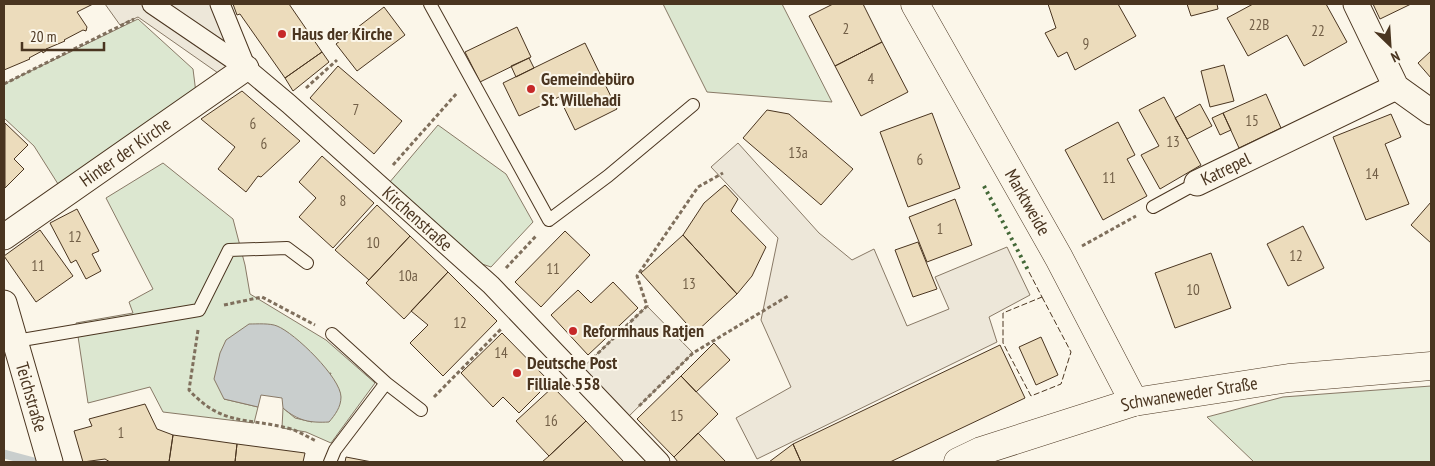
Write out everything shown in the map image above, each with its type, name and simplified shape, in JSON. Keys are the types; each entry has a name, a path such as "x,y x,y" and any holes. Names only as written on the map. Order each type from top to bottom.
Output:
{"street":[{"path":"220,4 246,68"},
{"name":"Marktweide","path":"915,4 1059,258 1134,402"},
{"path":"1356,4 1396,87 1431,112"},
{"name":"Kirchenstraße","path":"154,5 246,68 289,104 376,184 491,285 660,462"},
{"name":"Hinter der Kirche","path":"4,236 246,68"},
{"name":"Katrepel","path":"1197,183 1396,87"},
{"name":"Teichstraße","path":"4,303 48,457"},
{"name":"Schwaneweder Straße","path":"958,462 981,451 1134,402 1289,378 1431,366"}],"lane":[{"path":"430,4 549,220 608,176 693,105"},
{"name":"Katrepel","path":"1153,207 1197,183"},
{"path":"16,341 199,310 228,250 287,248 307,263"},
{"path":"332,334 386,383 421,410"},
{"path":"330,462 335,450 386,383"}],"path":[{"path":"4,84 154,5"},
{"path":"289,104 337,60"},
{"path":"376,184 471,78"},
{"path":"576,374 646,306 636,276 698,187 723,173"},
{"path":"1059,258 1153,207"},
{"path":"491,285 549,220"},
{"path":"623,422 692,353 788,296"},
{"path":"332,334 262,297 199,310 189,390 203,405 230,419 292,429 335,450"},
{"path":"421,410 516,313"}],"green space":[{"path":"663,4 782,4 832,102 707,92"},
{"path":"138,19 193,69 196,93 58,184 34,146 4,118 4,84"},
{"path":"438,125 506,174 533,222 491,267 470,260 389,183"},
{"path":"163,163 233,219 245,265 250,294 326,340 375,383 331,443 306,432 282,428 283,408 295,418 312,422 331,373 224,399 258,407 254,423 163,412 150,387 88,403 76,323 133,313 129,302 153,289 106,198"},
{"path":"1431,386 1431,462 1254,462 1207,417 1283,397"}],"shaded area":[{"path":"105,4 220,4 246,68 228,80 138,17 120,25"},
{"path":"738,143 819,233 852,260 874,249 907,326 949,309 935,277 1007,247 1030,295 989,317 997,342 757,459 736,418 791,387 761,320 778,238 711,167"},
{"path":"647,306 693,353 623,422 576,374"},
{"path":"249,324 271,324 285,330 316,357 334,379 339,389 341,401 329,422 310,421 294,416 283,408 282,398 261,395 258,407 224,399 214,379 220,353 226,340"}],"building":[{"path":"4,4 93,4 77,12 87,27 86,31 83,30 65,41 46,49 43,53 42,51 30,59 4,70"},
{"name":"Haus der Kirche","path":"233,4 289,4 322,52 285,78 240,14 237,15"},
{"path":"833,4 863,4 882,42 835,66 809,16"},
{"path":"1048,4 1118,4 1136,36 1075,70 1067,52 1058,57 1045,33 1056,28"},
{"path":"1187,4 1217,4 1218,9 1191,16"},
{"path":"1253,4 1326,4 1347,42 1304,66 1287,35 1248,56 1227,18"},
{"path":"1373,4 1411,4 1380,19"},
{"path":"384,7 405,35 357,71 336,44"},
{"path":"517,27 531,57 480,82 465,52"},
{"path":"882,42 908,92 861,116 835,66"},
{"path":"585,43 617,109 575,130 559,97 519,116 503,83"},
{"path":"1431,51 1431,78 1418,63"},
{"path":"322,52 329,62 293,91 285,78"},
{"path":"529,58 534,68 516,77 511,66"},
{"path":"1224,65 1234,101 1210,107 1201,71"},
{"path":"338,66 402,121 374,154 310,98"},
{"path":"242,91 300,141 261,177 258,176 246,192 218,169 235,147 201,119"},
{"path":"1266,94 1281,128 1239,148 1223,113"},
{"path":"1164,97 1201,165 1160,189 1141,155 1159,146 1139,110"},
{"path":"1200,104 1212,126 1187,139 1175,118"},
{"path":"767,110 789,114 853,169 821,205 743,138"},
{"path":"932,113 960,188 908,207 880,132"},
{"path":"1223,113 1231,130 1220,135 1212,118"},
{"path":"1391,114 1401,137 1385,144 1409,204 1366,220 1333,137"},
{"path":"1118,122 1135,155 1127,159 1147,196 1103,220 1065,150"},
{"path":"5,123 28,145 14,159 24,169 5,188"},
{"path":"322,156 374,203 333,248 299,217 316,198 299,182"},
{"path":"725,185 738,199 731,211 766,247 752,276 737,294 683,235 704,203"},
{"path":"955,199 972,245 927,262 909,217"},
{"path":"1431,202 1431,243 1411,225"},
{"path":"377,205 410,236 369,280 335,250"},
{"path":"77,209 99,251 92,254 101,271 86,279 76,260 71,263 50,223"},
{"path":"1303,226 1324,268 1288,286 1267,244"},
{"path":"40,230 73,276 36,302 4,256"},
{"path":"565,231 590,255 541,307 515,282"},
{"path":"683,235 737,294 695,333 641,273"},
{"path":"410,236 448,272 404,319 366,283"},
{"path":"918,242 937,289 913,297 895,250"},
{"path":"1211,253 1231,308 1175,328 1155,273"},
{"path":"448,272 497,321 443,376 410,343 428,325 411,311"},
{"path":"613,282 638,308 588,355 551,315 578,290 591,303"},
{"path":"502,333 550,382 519,413 503,397 493,407 461,373"},
{"path":"1041,337 1058,375 1036,385 1019,347"},
{"path":"714,343 730,360 696,392 681,376"},
{"path":"1000,345 1025,398 890,462 801,462 793,444"},
{"path":"681,376 718,414 674,457 637,419"},
{"path":"553,387 586,421 549,456 516,421"},
{"path":"145,404 157,429 173,435 169,462 110,462 105,459 83,462 74,431 92,426 89,419"},
{"path":"586,421 624,462 542,462 549,456"},
{"path":"698,433 726,462 678,462 674,457"},
{"path":"173,435 237,444 235,462 169,462"},
{"path":"237,444 305,453 303,462 235,462"},
{"path":"793,444 801,462 769,462"},
{"path":"346,457 372,462 345,462"}],"waterway":[{"path":"4,454 34,462"}],"hedge":[{"path":"984,186 1029,272"}],"fence":[{"path":"1029,272 1042,297"},
{"path":"1042,297 1071,352 1061,384 1031,396 1003,343 1003,313 1042,297"}],"place":[{"name":"Haus der Kirche","path":"282,34"},
{"name":"Gemeindebüro St. Willehadi","path":"531,89"},
{"name":"Reformhaus Ratjen","path":"573,331"},
{"name":"Deutsche Post Filliale 558","path":"517,373"}]}
